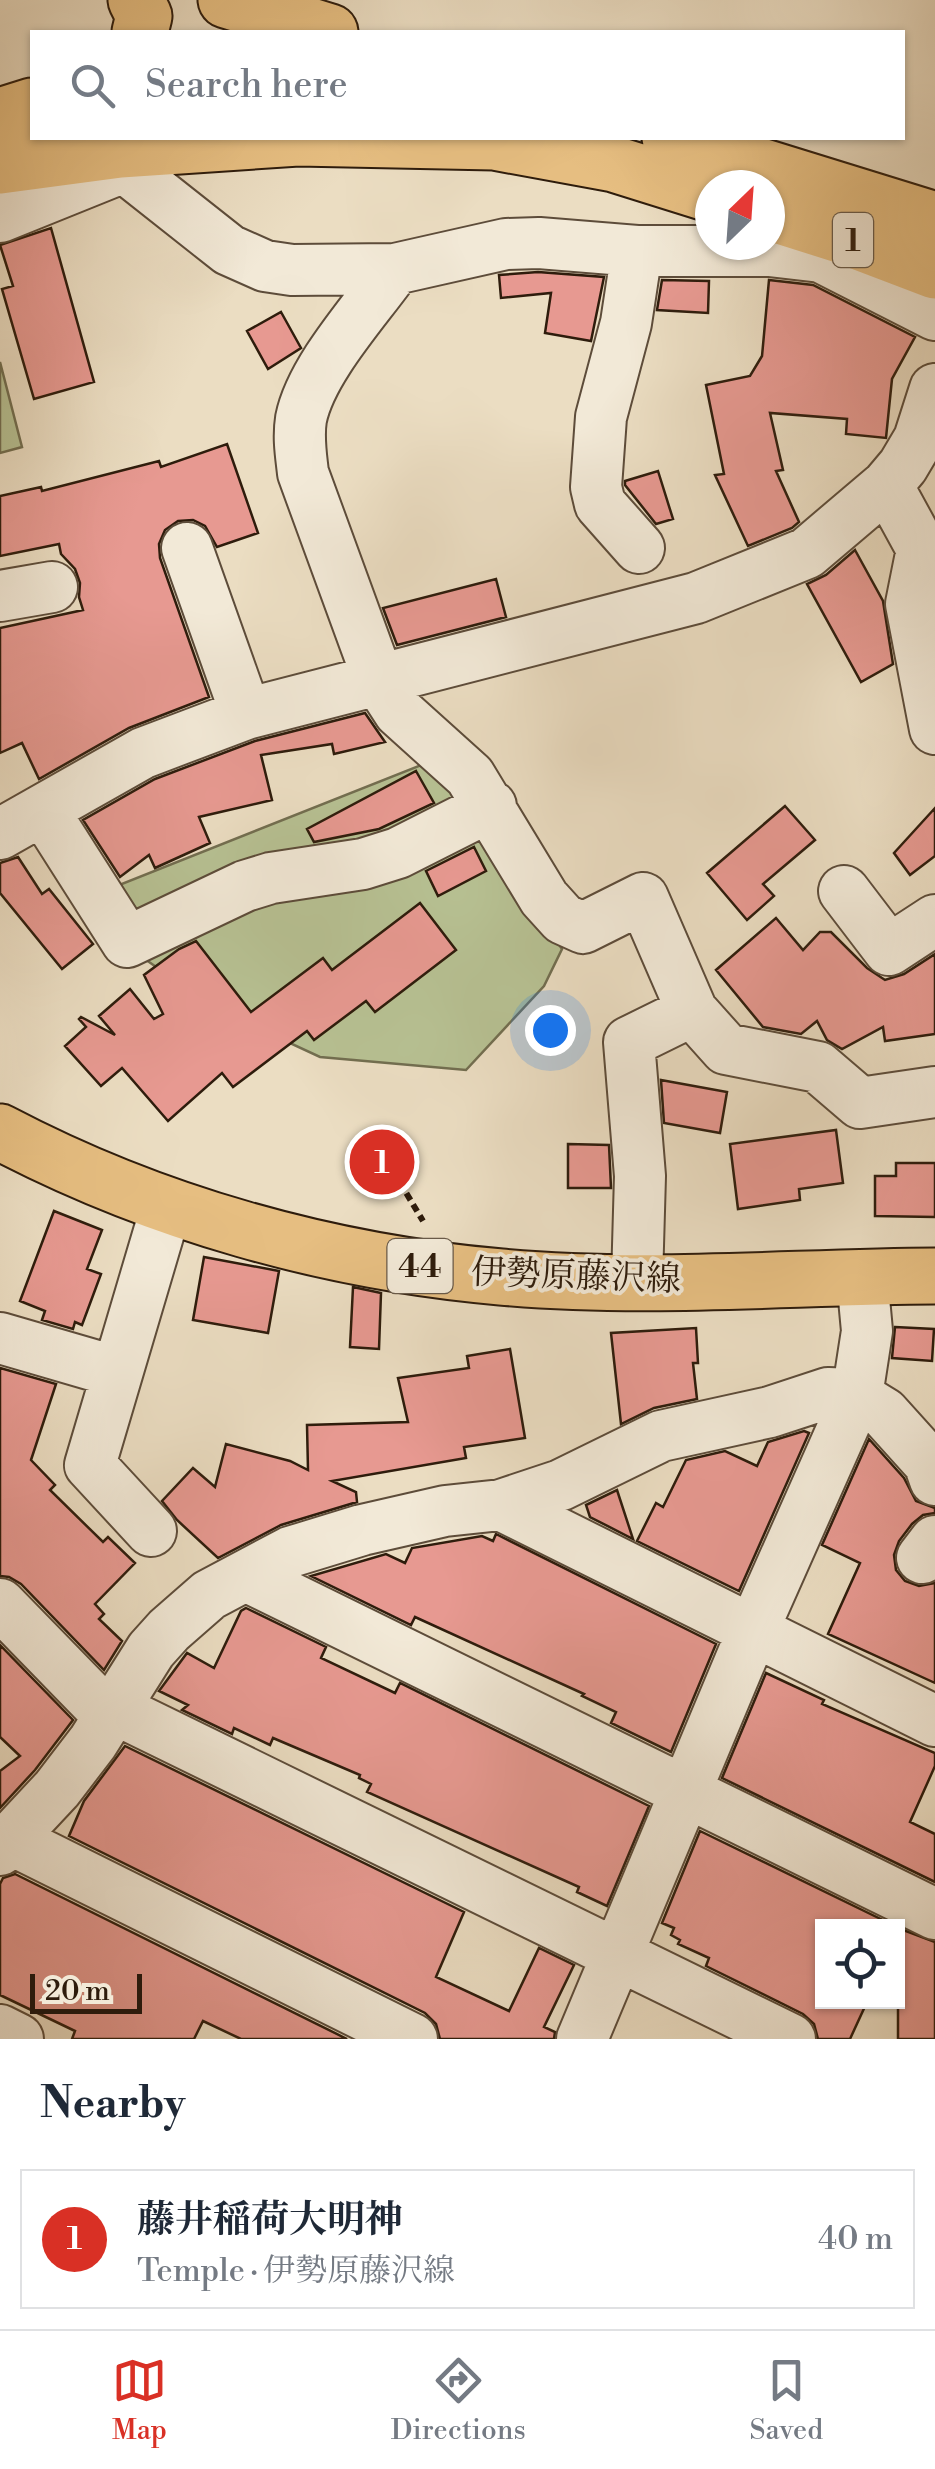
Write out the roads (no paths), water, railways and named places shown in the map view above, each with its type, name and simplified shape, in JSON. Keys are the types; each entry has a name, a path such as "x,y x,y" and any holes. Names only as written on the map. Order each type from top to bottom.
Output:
{"main road":[{"path":"136,0 144,16 140,30"},
{"path":"250,11 322,30"},
{"path":"0,116 30,107"},
{"path":"0,166 122,158 280,140"},
{"path":"396,140 494,142 614,164 695,189"},
{"name":"1","path":"676,140 935,220"},
{"name":"1","path":"785,218 935,271"},
{"name":"伊勢原藤沢線","path":"0,1132 167,1205 302,1246 400,1263 500,1278 637,1281 935,1276"}],"street":[{"path":"0,217 122,158 247,260 292,270 395,269 506,244 769,252 822,257 935,315"},
{"path":"638,251 626,323 601,417 596,487 600,504 639,548"},
{"path":"395,269 326,365 301,417 299,443 303,473 379,681 399,712 450,755 491,806 544,898 574,927 592,926 643,898 692,1010 726,1049 818,1067 860,1103 935,1092"},
{"path":"0,834 143,753 246,714 696,598 807,553 886,486 919,439 935,389"},
{"path":"886,486 922,548 911,604 935,729"},
{"path":"188,548 246,714"},
{"path":"0,596 52,587"},
{"path":"43,810 127,942 244,886 398,854 491,806"},
{"path":"844,891 889,950 935,920"},
{"path":"637,1281 640,1176 629,1042 692,1010"},
{"path":"150,1531 90,1465 167,1205"},
{"path":"582,2039 754,1628 857,1396 867,1330 862,1277"},
{"path":"0,1338 117,1372"},
{"path":"412,2039 6,1845 56,1789 151,1650 169,1630 210,1595 290,1552 445,1511 501,1505 561,1484 661,1436 770,1412 828,1393 857,1396 884,1414 929,1463 935,1480"},
{"path":"501,1505 935,1720"},
{"path":"246,1576 935,1914"},
{"path":"0,1604 111,1712 790,2039"},
{"path":"0,2030 18,2039"}],"place":[{"name":"藤井稲荷大明神","path":"382,1162"}]}
